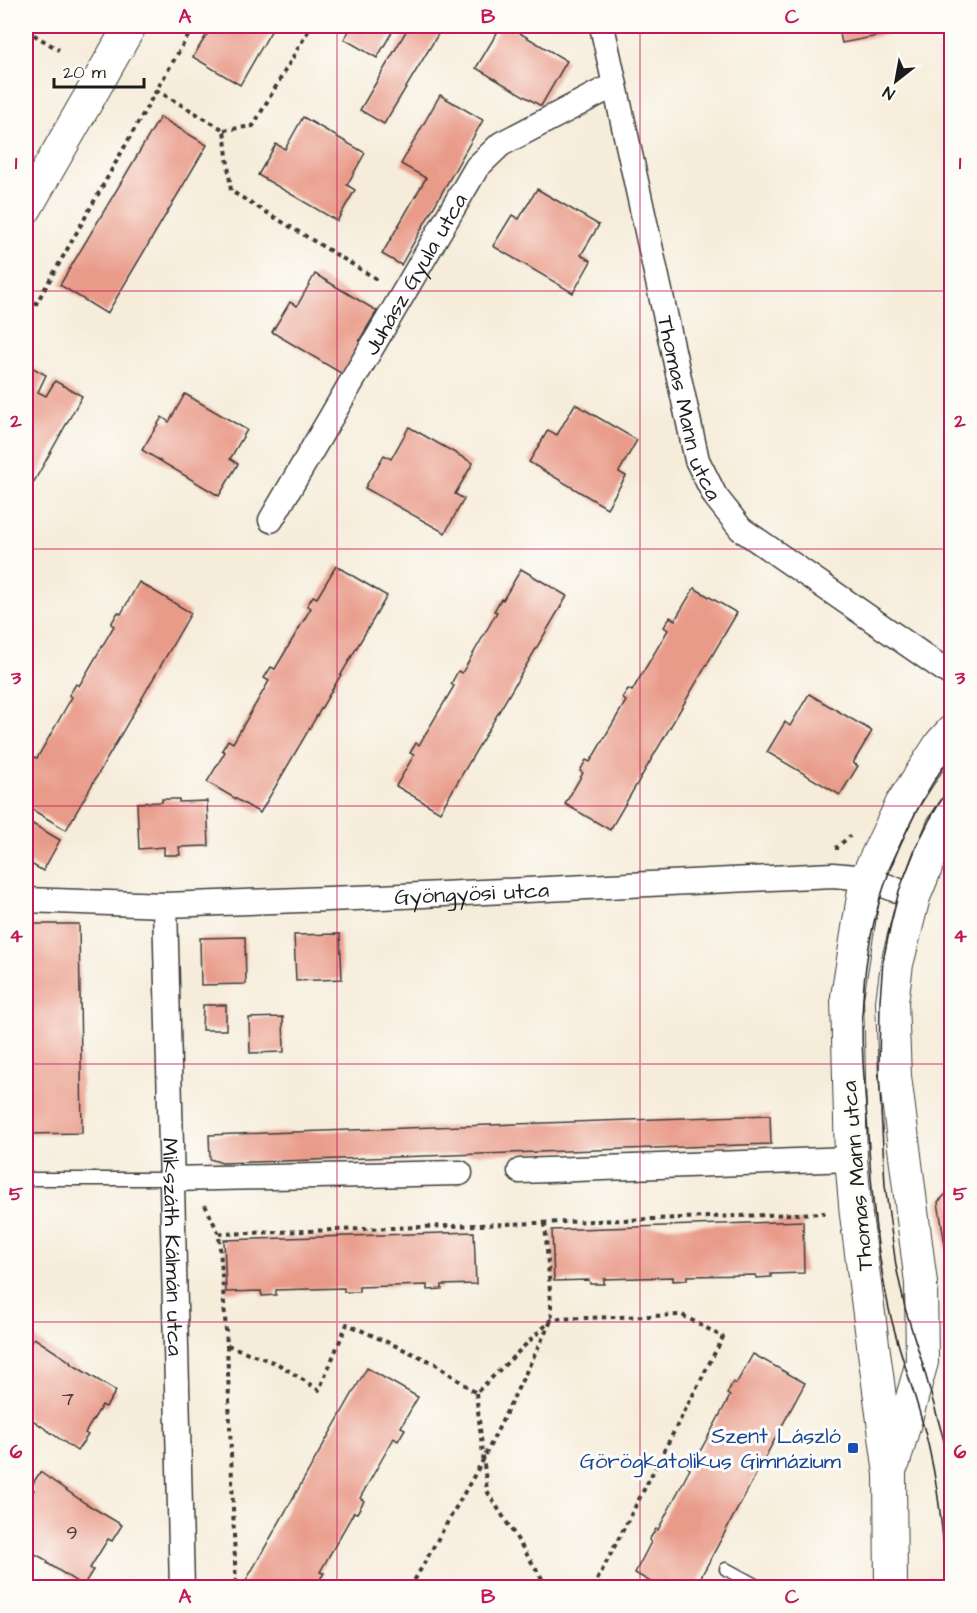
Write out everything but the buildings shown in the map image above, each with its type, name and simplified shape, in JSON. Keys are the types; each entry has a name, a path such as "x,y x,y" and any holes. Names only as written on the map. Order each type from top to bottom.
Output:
{"street":[{"path":"26,208 130,26"},
{"name":"Thomas Mann utca","path":"602,26 697,460 714,496 741,529 951,675"},
{"name":"Juhász Gyula utca","path":"271,520 477,167 501,144 614,85"},
{"name":"Thomas Mann utca","path":"891,1587 890,1474 856,1215 851,1159 848,1117 847,997 866,878 902,803 951,730"},
{"name":"Thomas Mann utca","path":"890,1474 922,1362 921,1283 895,1076 892,1002 897,964 914,897 951,813"},
{"name":"Gyöngyösi utca","path":"26,900 165,905 428,895 833,875 866,878 914,897"},
{"name":"Mikszáth Kálmán utca","path":"165,905 181,1179 182,1587"},
{"path":"520,1171 851,1159"},
{"path":"181,1179 460,1173"}],"lane":[{"path":"26,1179 181,1179"},
{"path":"726,1569 761,1587"}],"path":[{"path":"26,321 194,26"},
{"path":"156,90 224,130 253,126 311,26"},
{"path":"26,30 59,50"},
{"path":"224,130 231,191 403,294"},
{"path":"181,1179 219,1234 227,1345 237,1587"},
{"path":"219,1234 835,1213"},
{"path":"410,1587 483,1461 552,1319 545,1222"},
{"path":"476,1393 552,1319 682,1315 723,1337 593,1587"},
{"path":"227,1345 278,1364 319,1390 347,1324 436,1364 476,1393 487,1491 548,1587"}],"tram line":[{"path":"947,1588 941,1520 926,1435 889,1309 881,1265 871,1179 862,1032 866,965 872,932 890,870 917,810 952,754"},
{"path":"952,782 915,849 899,891 883,961 879,1072 885,1185 896,1266 905,1308 946,1448 952,1484"}],"place":[{"name":"Szent László Görögkatolikus Gimnázium","path":"853,1448"}]}
